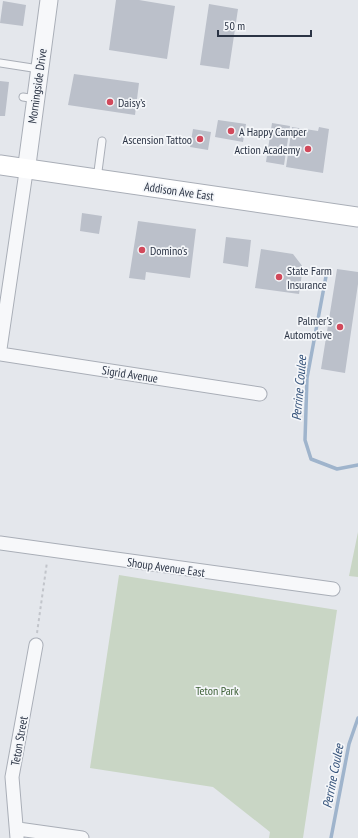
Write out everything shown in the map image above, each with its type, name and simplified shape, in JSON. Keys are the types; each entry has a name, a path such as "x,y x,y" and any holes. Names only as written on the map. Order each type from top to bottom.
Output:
{"main road":[{"name":"Addison Ave East","path":"0,165 26,170 358,217"}],"street":[{"name":"Morningside Drive","path":"26,170 29,98 40,69 49,0"},
{"path":"0,349 26,170"},
{"name":"Sigrid Avenue","path":"0,354 260,394"},
{"name":"Shoup Avenue East","path":"0,543 48,551 333,589"},
{"name":"Teton Street","path":"17,833 12,777 36,645"},
{"path":"17,833 82,838"}],"lane":[{"path":"0,63 40,69"},
{"path":"97,179 102,141"}],"path":[{"path":"36,645 48,551"}],"green space":[{"path":"358,532 358,577 349,576"},
{"name":"Teton Park","path":"119,575 337,610 303,838 269,838 270,832 213,787 90,768"}],"building":[{"path":"116,0 139,0 175,6 167,59 109,50"},
{"path":"3,1 26,5 23,26 0,23"},
{"path":"209,4 238,9 229,69 200,65"},
{"path":"74,74 139,83 135,115 68,105"},
{"path":"0,81 9,82 5,116 0,116"},
{"name":"A Happy Camper","path":"218,120 246,124 243,142 215,137"},
{"path":"272,123 290,126 284,165 266,162"},
{"name":"Action Academy","path":"292,127 318,131 319,127 329,129 323,173 286,167"},
{"name":"Ascension Tattoo","path":"193,129 211,132 208,150 190,147"},
{"path":"82,213 102,216 99,234 80,231"},
{"path":"138,221 196,229 190,278 146,272 145,280 129,278"},
{"path":"226,237 251,240 248,267 223,263"},
{"name":"State Farm Insurance","path":"261,249 293,254 303,267 299,294 255,288"},
{"name":"Palmer's Automotive","path":"337,269 358,272 358,284 345,373 321,369"}],"waterway":[{"name":"Perrine Coulee","path":"327,271 307,378 305,440 311,459 337,469 358,465"},
{"name":"Perrine Coulee","path":"331,838 349,744 358,718"}],"place":[{"name":"Daisy’s","path":"110,102"},
{"name":"A Happy Camper","path":"231,131"},
{"name":"Ascension Tattoo","path":"200,139"},
{"name":"Action Academy","path":"308,149"},
{"name":"Domino's","path":"142,250"},
{"name":"State Farm Insurance","path":"279,277"},
{"name":"Palmer's Automotive","path":"340,327"}]}
